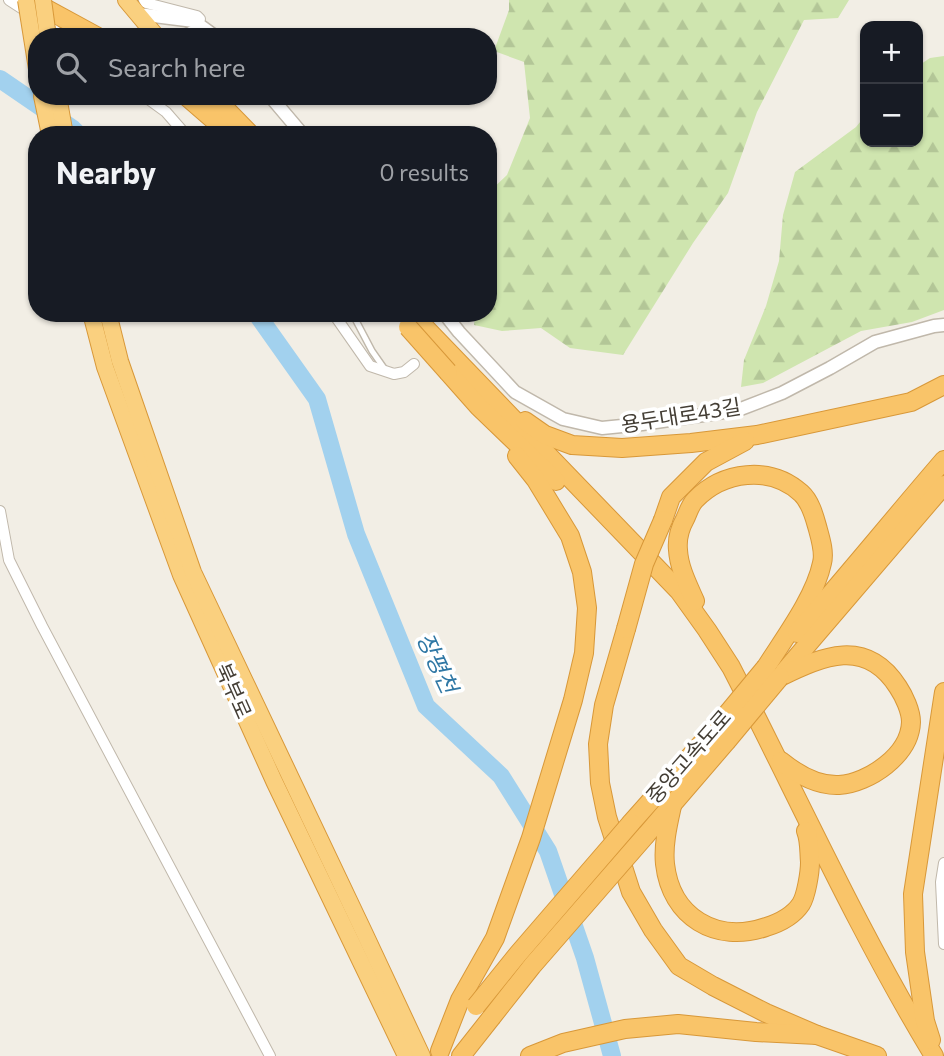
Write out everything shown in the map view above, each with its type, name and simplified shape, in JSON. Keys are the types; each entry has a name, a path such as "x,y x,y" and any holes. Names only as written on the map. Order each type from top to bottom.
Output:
{"highway":[{"path":"28,0 81,28"},
{"path":"28,0 32,28"},
{"path":"43,0 47,28"},
{"path":"126,0 141,7 152,28"},
{"path":"44,105 48,126"},
{"path":"60,105 63,126"},
{"path":"196,105 221,126"},
{"path":"222,105 242,126"},
{"name":"북부로","path":"95,322 193,572 422,1056"},
{"name":"북부로","path":"109,322 113,364 181,575 274,781 406,1056"},
{"path":"408,322 448,372 484,401 679,591 708,630 731,667 851,909 914,1023 936,1056"},
{"path":"409,322 697,628 726,672 809,838 810,871 802,902 789,917 746,933 720,930 698,923 684,911 671,890 665,864 671,806"},
{"path":"484,401 545,435 572,444 622,448 757,435 911,402 944,385"},
{"path":"438,1054 460,1000 495,939 531,838 573,700 584,653 587,608 582,572 570,536 484,401"},
{"path":"757,435 706,462 671,497 644,564 604,705 598,744 600,783 607,817 631,892 653,930 679,966 766,1013 877,1056"},
{"name":"중앙고속도로","path":"461,1056 532,966 671,806 722,733 944,460"},
{"path":"708,630 684,577 677,549 681,526 692,502 707,490 733,476 755,474 780,479 803,494 813,512 823,561 812,593 773,672"},
{"name":"중앙고속도로","path":"773,672 944,485"},
{"path":"773,672 830,656 853,655 873,662 893,679 904,695 911,721 907,737 898,754 885,767 862,780 839,785 816,782 793,771 777,758"},
{"path":"936,1056 925,1021 915,952 913,894 944,692"},
{"name":"중앙고속도로","path":"438,1054 527,944 631,823 722,733"},
{"path":"530,1056 563,1043 625,1029 678,1024 817,1035"}],"street":[{"path":"9,0 51,28"},
{"path":"141,7 194,21 204,28"},
{"path":"156,105 178,126"},
{"path":"278,105 295,126"},
{"path":"339,322 370,366 394,374 404,372 414,364"},
{"name":"용두대로43길","path":"448,322 453,336 515,391 563,419 601,428 738,411 782,393 875,342 944,325"},
{"path":"0,511 9,561 270,1056"},
{"path":"944,863 941,882 944,944"}],"lane":[{"path":"194,105 213,126"},
{"path":"357,322 387,372"}],"green space":[{"path":"509,0 849,0 838,18 804,20 757,112 728,193 693,243 623,355 570,348 541,328 502,331 474,325 474,322 497,322 497,184 507,175 530,118 524,62 497,52 497,43 509,10"},
{"path":"944,56 944,310 912,322 861,331 763,383 741,387 744,360 766,306 779,261 783,215 795,172 860,122 860,147 923,147 923,63 930,58"}],"waterway":[{"name":"장평천","path":"0,79 28,98"},
{"name":"장평천","path":"38,105 69,126"},
{"name":"장평천","path":"262,322 317,399 356,534 426,706 501,776 548,851 585,958 612,1056"}]}
